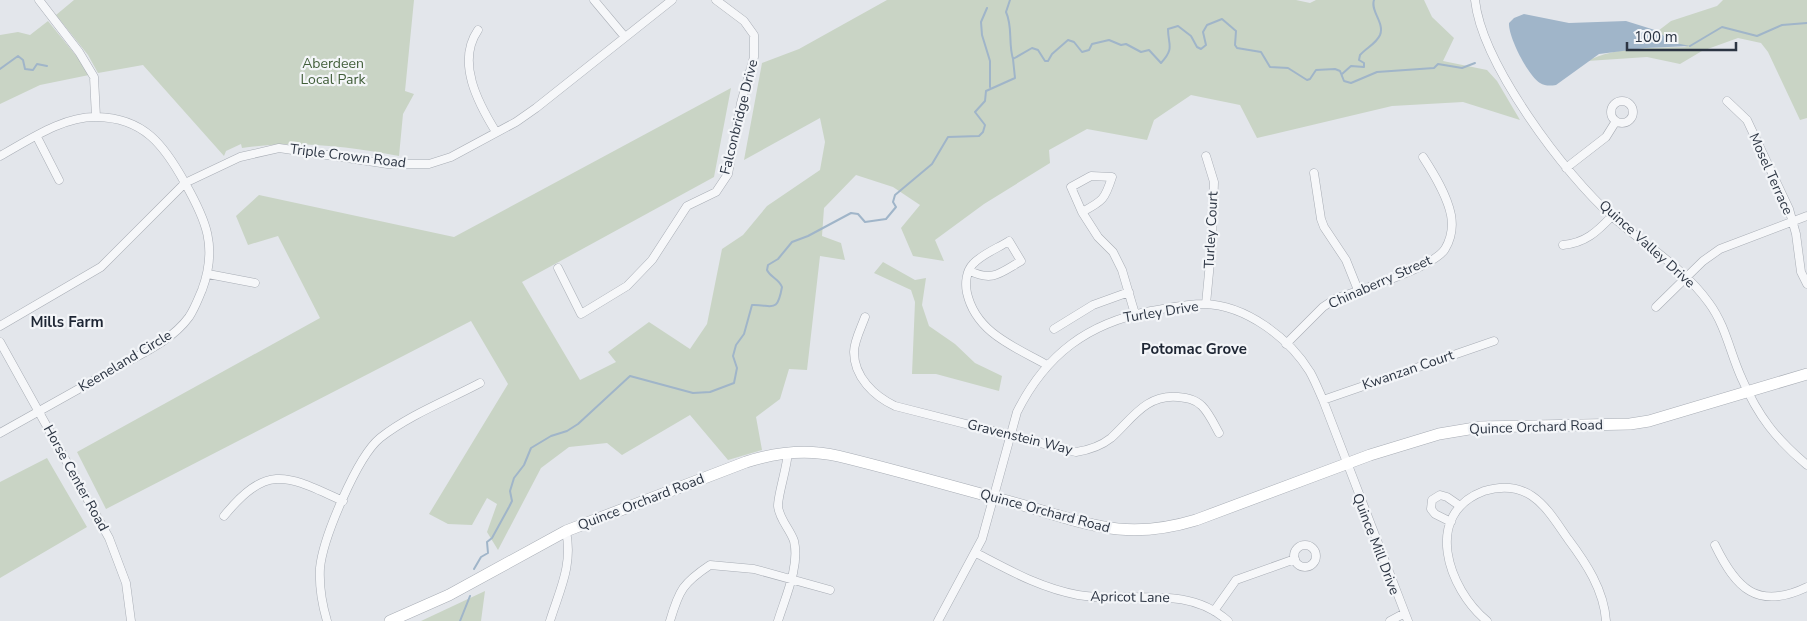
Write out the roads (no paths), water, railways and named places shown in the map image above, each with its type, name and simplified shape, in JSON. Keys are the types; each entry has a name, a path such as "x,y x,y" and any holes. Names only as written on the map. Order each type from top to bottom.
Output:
{"street":[{"path":"38,0 79,52 94,77 96,117"},
{"path":"594,0 625,37"},
{"name":"Triple Crown Road","path":"0,326 101,267 185,183 240,157 280,148 388,164 429,164 451,157 536,108 672,0"},
{"name":"Falconbridge Drive","path":"558,268 581,314 627,286 652,260 687,206 716,192 728,174 741,103 754,57 754,35 744,22 716,0"},
{"name":"Quince Valley Drive","path":"1475,0 1482,32 1518,100 1566,168 1612,216 1686,277 1717,315 1759,412 1782,444 1807,465"},
{"path":"478,30 468,49 470,70 480,106 496,132"},
{"name":"Mosel Terrace","path":"1727,101 1747,120 1789,208 1802,272 1807,284"},
{"name":"Keeneland Circle","path":"0,156 68,121 96,117 128,122 151,134 169,155 200,210 208,230 210,254 208,274 196,306 174,334 0,433"},
{"path":"1566,168 1606,137 1616,121"},
{"path":"37,136 59,180"},
{"name":"Turley Court","path":"1206,156 1214,182 1212,241 1206,304"},
{"name":"Chinaberry Street","path":"1286,344 1323,307 1358,290 1427,264 1445,249 1451,232 1451,214 1437,180 1423,157"},
{"path":"1314,173 1321,219 1346,260 1358,290"},
{"path":"1082,212 1106,197 1112,177 1091,176 1071,187 1082,212 1098,237 1113,252 1122,270 1135,314"},
{"path":"1563,245 1577,244 1595,234 1612,216"},
{"path":"1656,307 1703,261 1720,250 1807,216"},
{"path":"970,271 981,276 994,276 1020,260 1009,241 973,264 970,271 965,284 969,301 976,315 994,335 1047,365"},
{"path":"208,274 255,283"},
{"path":"1054,329 1093,305 1129,292"},
{"name":"Turley Drive","path":"938,621 976,553 995,498 1010,436 1026,395 1047,365 1066,347 1089,332 1113,320 1177,306 1206,304 1226,308 1249,316 1286,344 1310,373 1323,400 1346,466"},
{"name":"Gravenstein Way","path":"865,318 854,350 855,362 862,378 870,389 895,406 1066,450 1085,451 1110,438 1141,407 1160,397 1170,396 1189,398 1204,407 1219,432"},
{"name":"Kwanzan Court","path":"1323,400 1494,341"},
{"name":"Horse Center Road","path":"0,342 109,538 126,583 131,621"},
{"name":"Quince Orchard Road","path":"390,621 449,595 566,531 746,462 788,452 812,452 838,456 1094,527 1124,531 1143,531 1170,528 1196,520 1346,466 1370,455 1439,434 1481,427 1630,424 1686,412 1807,374"},
{"path":"327,621 321,601 320,568 327,538 360,464 379,439 480,383"},
{"path":"778,621 790,579 795,546 779,514 778,504 786,472 788,452"},
{"name":"Quince Mill Drive","path":"1346,466 1403,614 1408,621"},
{"path":"224,516 241,496 268,480 285,477 343,500"},
{"path":"1487,621 1470,604 1451,570 1447,552 1448,530 1450,522 1460,506 1474,495 1494,488 1516,489 1532,496 1547,510 1583,558 1599,590 1606,621"},
{"path":"1450,522 1434,514 1431,509 1432,500 1440,495 1447,497 1460,506"},
{"path":"550,621 568,565 570,549 566,531"},
{"path":"1715,545 1727,570 1737,583 1748,591 1778,597 1793,594 1807,587"},
{"name":"Apricot Lane","path":"976,553 1036,584 1063,592 1107,598 1170,597 1191,601 1214,611 1228,621"},
{"path":"1214,611 1236,580 1295,559"},
{"path":"670,621 677,598 688,580 710,565 754,569 830,590"},
{"path":"1390,621 1403,614"}],"water":[{"path":"1524,14 1569,23 1626,21 1658,31 1671,42 1690,46 1646,48 1599,54 1556,85 1550,86 1540,83 1535,79 1520,55 1512,37 1509,23 1514,18"}],"waterway":[{"path":"1010,0 1006,12 1013,59"},
{"path":"1342,74 1351,66 1364,67 1364,63 1359,60 1360,55 1380,35 1381,26 1374,8 1374,0"},
{"path":"987,8 981,22 982,35 990,61 990,87"},
{"path":"474,569 481,557 488,553 487,542 492,538 512,501 510,491 514,478 524,465 531,448 551,436 567,431 578,424 630,376 693,393 710,392 734,383 737,368 733,356 736,345 744,334 752,305 773,306 776,305 780,296 782,287 768,272 768,265 778,259 792,242 808,236 851,213 858,214 865,222 886,219 896,207 893,202 895,195 932,164 948,137 979,136 983,132 985,125 975,112 985,101 986,91 1015,78 1013,59 1032,48 1038,50 1045,61 1048,61 1052,54 1068,40 1074,42 1082,52 1089,50 1092,44 1109,40 1121,45 1126,44 1141,52 1149,50 1161,63 1168,54 1170,46 1168,29 1178,26 1191,36 1197,47 1201,49 1206,45 1203,32 1207,25 1222,19 1236,31 1235,45 1237,48 1261,52 1270,67 1288,68 1307,80 1310,79 1316,70 1335,69 1340,71 1344,81 1351,83 1377,72 1434,68 1438,64 1462,68 1475,63"},
{"path":"1690,46 1722,27 1757,36 1782,25 1807,23"},
{"path":"0,69 18,56 23,60 25,69 33,70 37,64 47,66"},
{"path":"460,621 470,596"}],"district":[{"name":"Mills Farm","path":"67,322"},
{"name":"Potomac Grove","path":"1194,349"}],"park label":[{"name":"Aberdeen Local Park","path":"333,72"}]}
